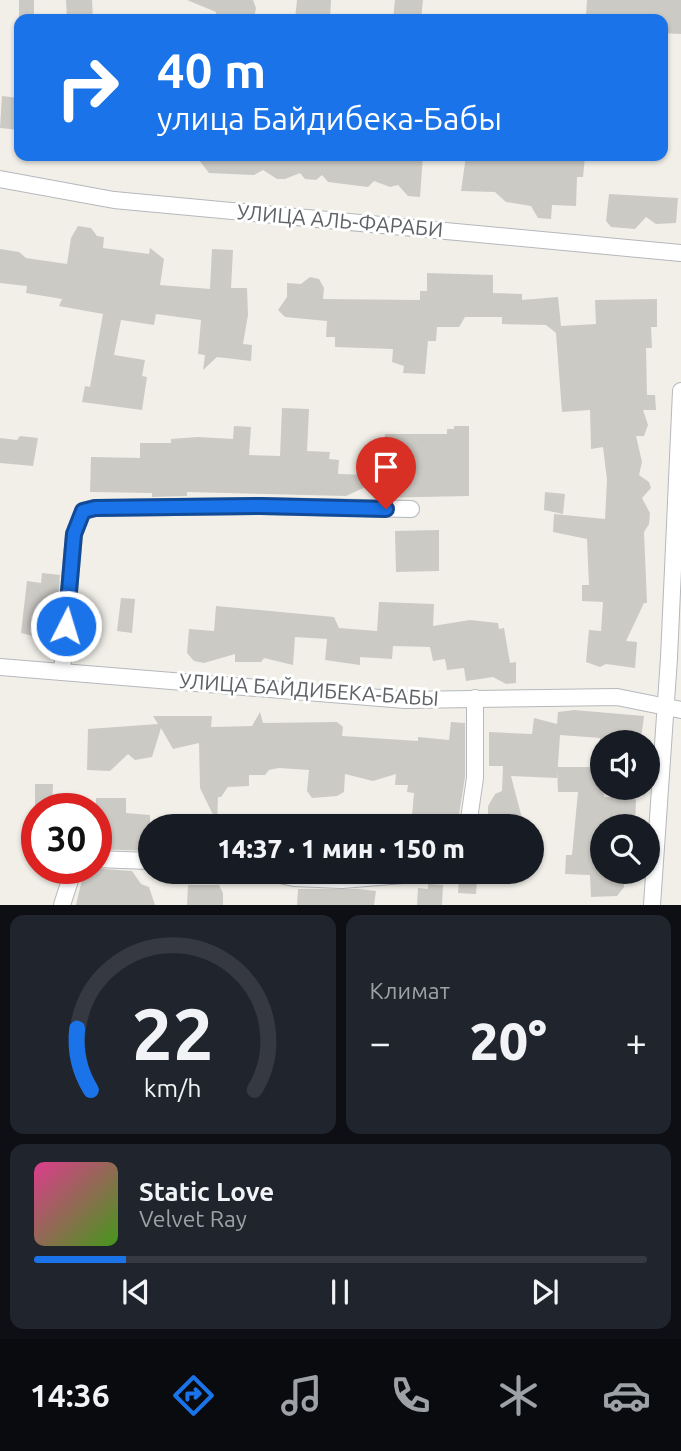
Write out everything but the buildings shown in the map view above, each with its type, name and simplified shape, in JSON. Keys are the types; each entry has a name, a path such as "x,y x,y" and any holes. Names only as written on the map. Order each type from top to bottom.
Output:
{"street":[{"name":"УЛИЦА АЛЬ-ФАРАБИ","path":"0,179 114,200 681,253"},
{"path":"652,905 669,657 681,391"},
{"path":"62,672 74,534 83,511 95,508 261,506 411,509"},
{"name":"УЛИЦА БАЙДИБЕКА-БАБЫ","path":"0,667 315,694 440,701 475,698 617,697 664,708 681,709"},
{"path":"470,814 475,778 475,698"},
{"path":"112,860 138,861"},
{"path":"62,905 69,884"}],"route":[{"path":"66,626 74,534 83,511 95,508 261,506 386,509"}]}
